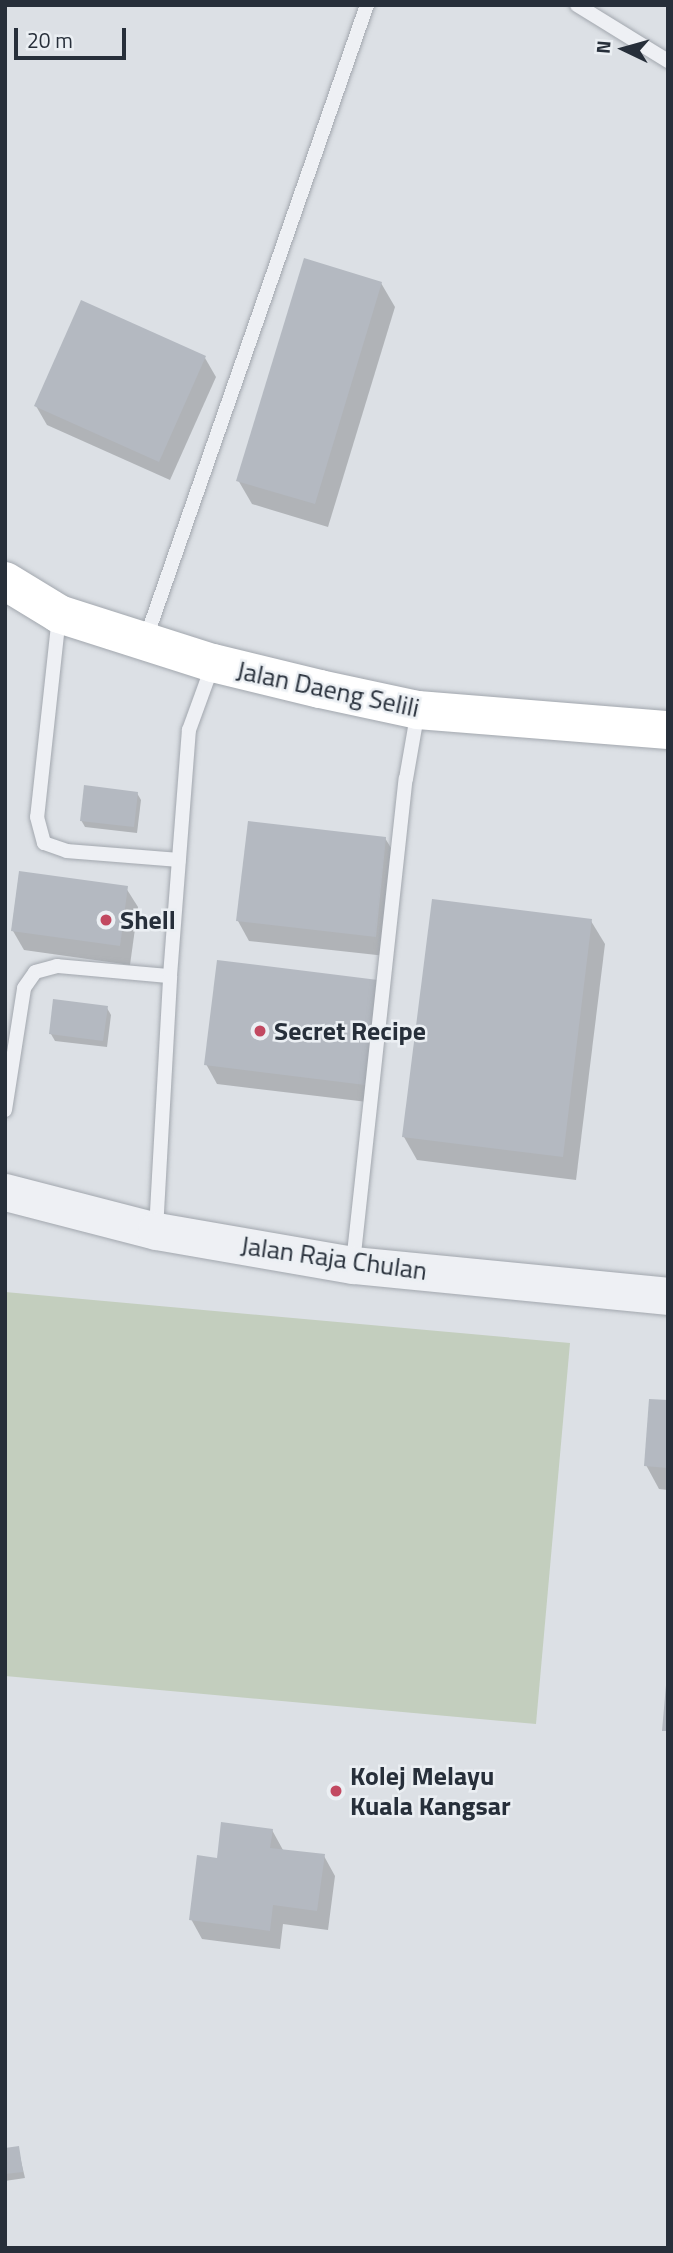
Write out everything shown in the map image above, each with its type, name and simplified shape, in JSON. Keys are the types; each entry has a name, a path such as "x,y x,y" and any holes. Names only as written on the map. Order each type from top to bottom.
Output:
{"highway":[{"name":"Jalan Daeng Selili","path":"5,581 60,614 145,642 213,663 418,710 668,730"}],"street":[{"name":"Jalan Raja Chulan","path":"5,1192 156,1231 353,1265 668,1296"}],"lane":[{"path":"145,642 367,5"},
{"path":"578,5 668,61"},
{"path":"60,614 37,817 44,843 68,851 179,860"},
{"path":"156,1231 170,976 189,730 213,663"},
{"path":"353,1265 406,779 418,710"},
{"path":"5,1110 24,988 35,972 57,966 170,976"}],"green space":[{"path":"5,1292 570,1343 536,1724 5,1676"}],"building":[{"path":"304,258 382,282 315,504 236,481"},
{"path":"81,300 206,356 159,462 34,406"},
{"path":"84,785 138,792 134,827 80,821"},
{"path":"248,821 386,837 376,937 236,921"},
{"path":"19,871 128,886 120,946 11,931"},
{"path":"432,899 592,919 563,1157 402,1137"},
{"path":"217,960 378,980 365,1085 204,1065"},
{"path":"53,999 108,1006 103,1041 49,1034"},
{"path":"649,1399 668,1400 668,1468 644,1466"},
{"path":"666,1685 668,1731 662,1731"},
{"path":"221,1822 273,1829 270,1848 325,1854 317,1911 273,1905 270,1931 189,1920 197,1855 217,1858"},
{"path":"19,2146 23,2172 5,2174 5,2148"}],"place":[{"name":"Shell","path":"106,920"},
{"name":"Secret Recipe","path":"260,1031"},
{"name":"Kolej Melayu Kuala Kangsar","path":"336,1791"}]}
